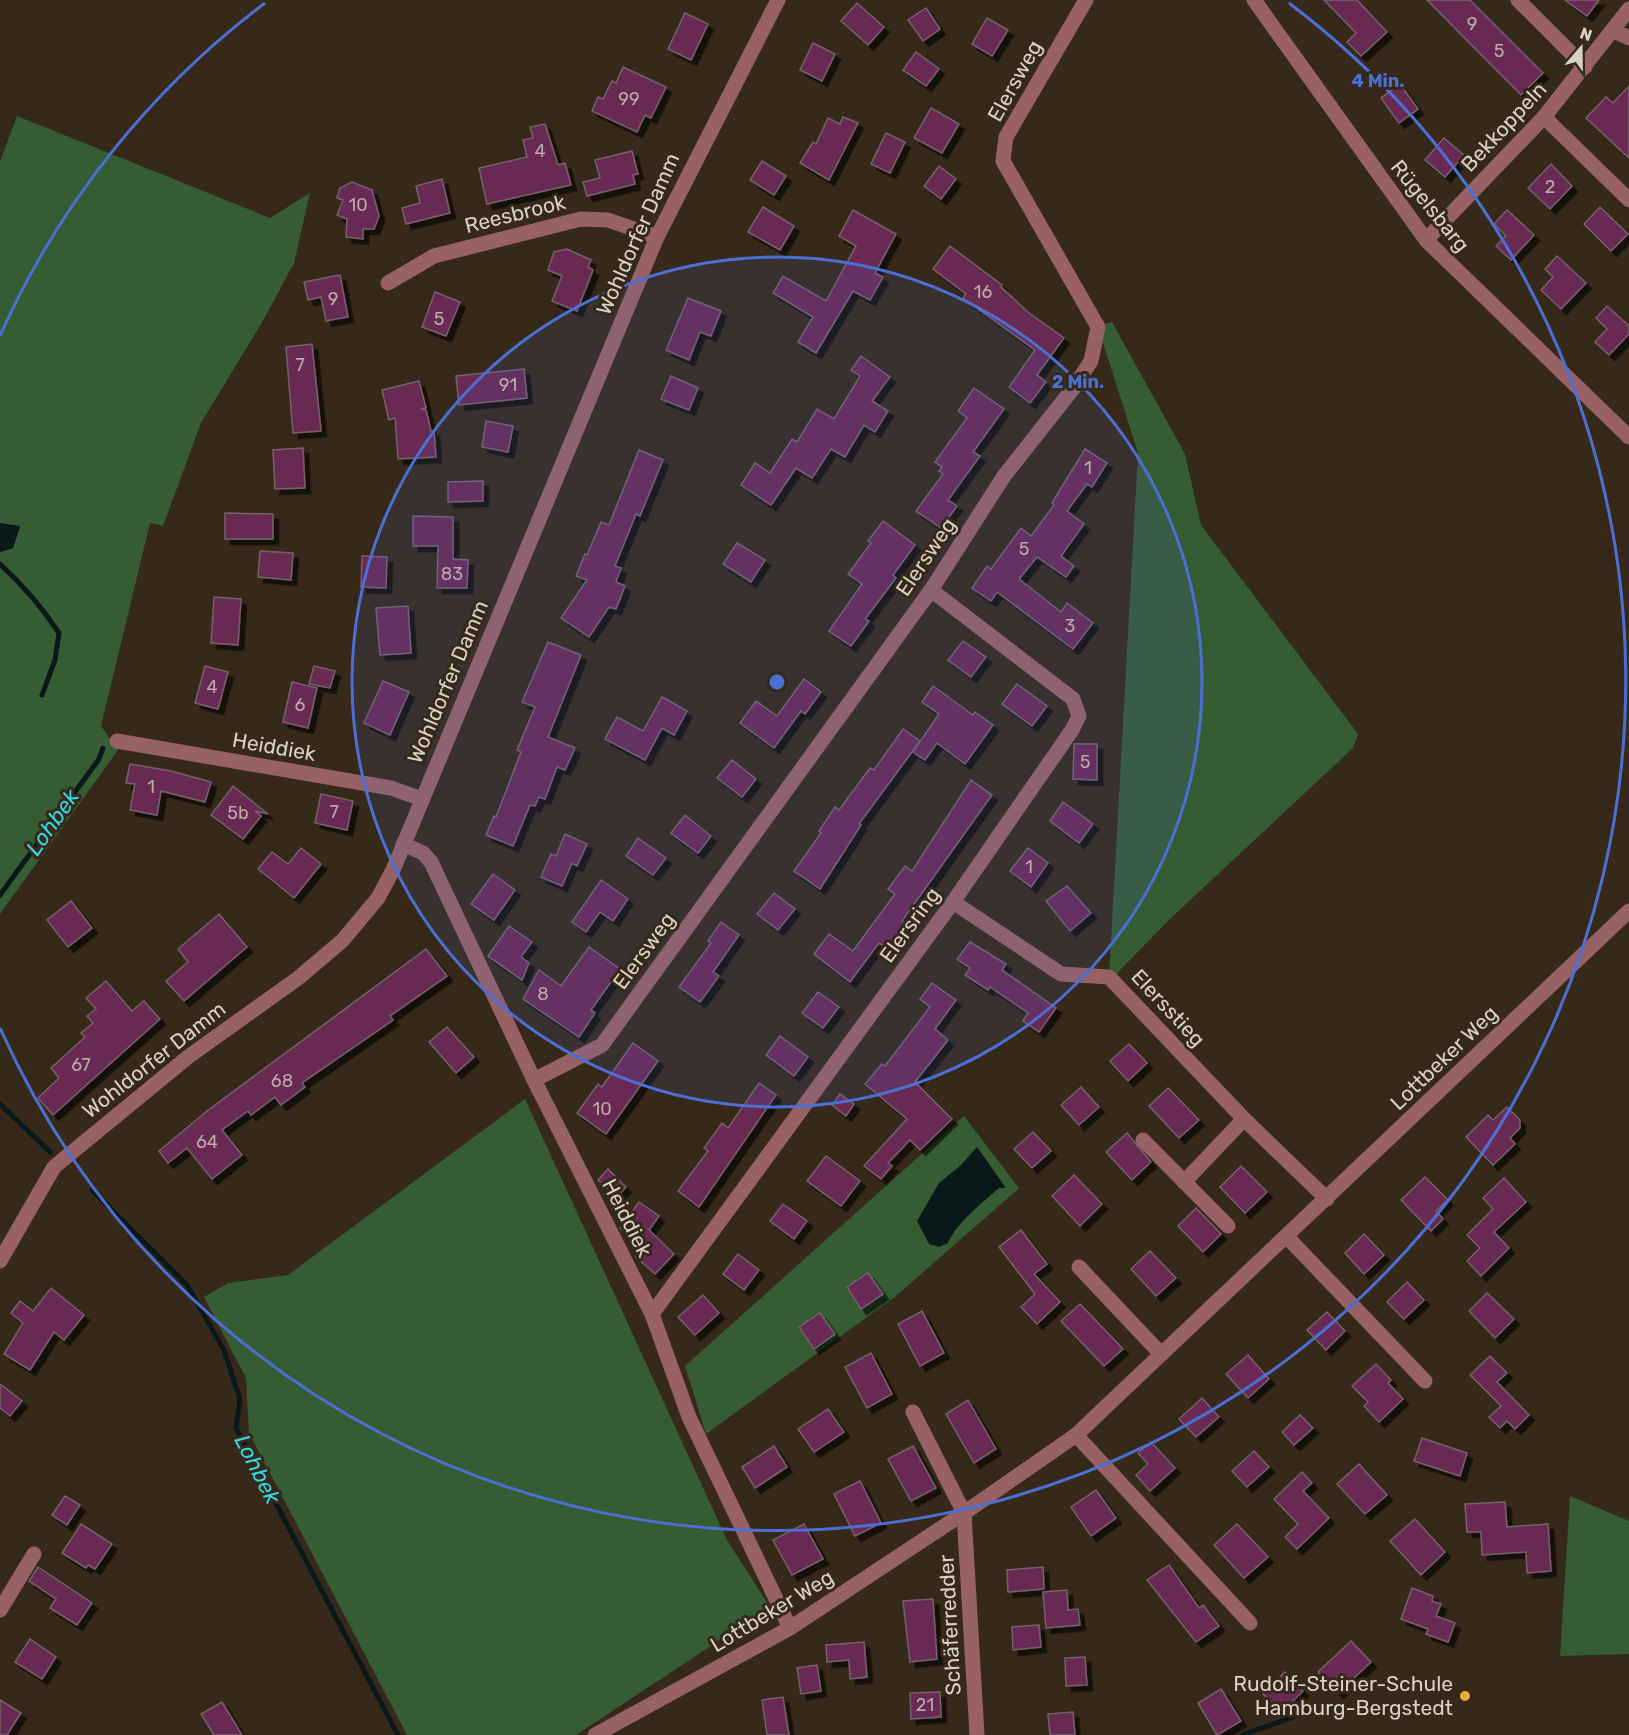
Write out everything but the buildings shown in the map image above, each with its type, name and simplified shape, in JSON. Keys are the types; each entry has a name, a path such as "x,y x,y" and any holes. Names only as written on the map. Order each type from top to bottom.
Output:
{"street":[{"name":"Wohldorfer Damm","path":"0,1261 54,1167 188,1057 297,979 342,941 378,898 422,799 657,237 778,0"},
{"name":"Elersweg","path":"534,1080 602,1045 931,590 1004,476 1091,362 1098,327 1003,161 1006,137 1086,0"},
{"name":"Rügelsbarg","path":"1254,0 1425,240 1629,437"},
{"path":"1518,0 1585,67"},
{"name":"Bekkoppeln","path":"1425,240 1544,117 1614,31 1629,9"},
{"path":"1614,31 1629,38"},
{"path":"1544,117 1629,200"},
{"name":"Reesbrook","path":"387,282 434,256 581,219 608,220 657,237"},
{"name":"Elersring","path":"652,1314 953,902 1072,730 1079,716 1073,699 931,590"},
{"name":"Heiddiek","path":"117,741 391,788 422,799"},
{"name":"Heiddiek","path":"403,844 423,853 431,862 534,1080 652,1314 689,1417 790,1628"},
{"name":"Elersstieg","path":"953,902 1061,974 1109,977 1244,1119 1327,1199"},
{"name":"Lottbeker Weg","path":"595,1735 790,1628 964,1513 1076,1435 1629,910"},
{"path":"1184,1182 1244,1119"},
{"path":"1143,1140 1228,1226"},
{"path":"1287,1237 1425,1381"},
{"path":"1079,1267 1161,1353"},
{"path":"913,1412 964,1513"},
{"path":"1076,1435 1250,1623"},
{"name":"Schäferredder","path":"964,1513 977,1735"},
{"path":"0,1610 34,1554"}],"green space":[{"path":"17,116 270,218 310,193 294,263 264,319 201,423 163,526 150,523 101,726 118,750 0,914 0,552 13,548 20,527 0,523 0,162"},
{"path":"1112,322 1185,454 1201,525 1358,734 1353,748 1171,918 1120,970 1113,981 1109,977 1138,453 1098,327"},
{"path":"525,1099 727,1540 770,1607 576,1735 407,1735 249,1433 246,1378 204,1297 228,1283 288,1275"},
{"path":"964,1116 1019,1188 896,1296 706,1434 685,1366"},
{"path":"1570,1496 1629,1521 1629,1654 1560,1656"}],"shaded area":[{"path":"0,523 20,526 13,548 0,552"},
{"path":"977,1147 1006,1188 999,1188 970,1214 957,1228 948,1243 939,1247 929,1244 917,1221 939,1183 961,1165"}],"waterway":[{"name":"Lohbek","path":"0,564 32,597 59,633 55,660 42,695"},
{"name":"Lohbek","path":"0,895 99,759 103,748"},
{"name":"Lohbek","path":"0,1104 50,1152"},
{"name":"Lohbek","path":"92,1190 187,1285 224,1350 240,1399 236,1428 398,1735"},
{"path":"1242,1735 1319,1708"}],"place":[{"name":"Rudolf-Steiner-Schule Hamburg-Bergstedt","path":"1465,1696"}]}
